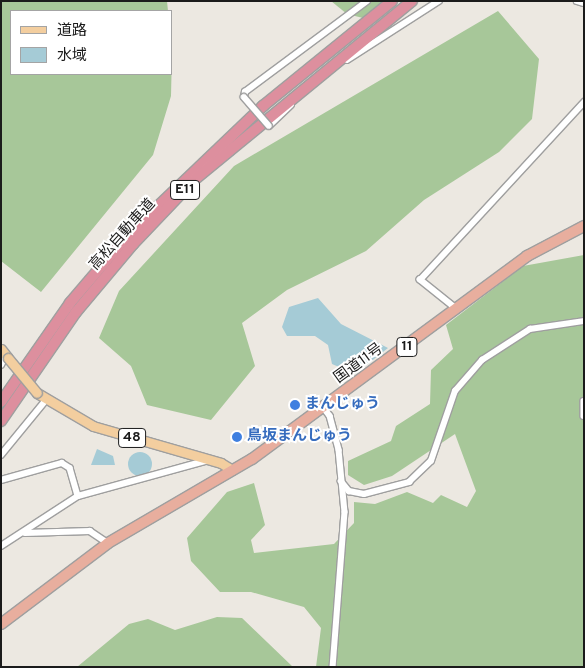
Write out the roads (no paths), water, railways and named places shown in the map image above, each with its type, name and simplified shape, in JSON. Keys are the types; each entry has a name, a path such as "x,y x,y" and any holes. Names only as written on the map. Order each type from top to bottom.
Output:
{"highway":[{"name":"高松自動車道","path":"1,402 70,303 128,235 263,106 392,1"},
{"name":"高松自動車道","path":"1,421 76,312 188,187 270,114 412,1"},
{"name":"国道11号","path":"1,624 108,544 232,470 324,408 455,308 546,244 584,226"}],"main road":[{"name":"48","path":"5,354 37,393 93,426 210,460 232,470"}],"street":[{"path":"367,1 245,92 244,97 269,126 334,68 439,1"},
{"path":"576,1 584,3"},
{"path":"455,308 420,280 584,102"},
{"path":"341,481 349,491 364,494 409,482 431,462 443,438 455,391 482,360 530,329 584,322"},
{"path":"1,365 5,354"},
{"path":"1,455 46,400"},
{"path":"584,401 584,416"},
{"path":"324,408 339,450 345,543 333,667"},
{"path":"1,546 25,533 60,504 78,496 210,460"},
{"path":"1,480 62,463 70,468 78,496"},
{"path":"25,533 90,531 108,544"}],"water":[{"path":"318,298 341,324 388,348 355,374 332,364 328,345 315,336 287,336 282,327 289,307"},
{"path":"97,449 113,456 115,465 91,465"},
{"path":"135,452 145,452 152,459 152,469 145,476 135,476 128,469 128,459"}],"place":[{"name":"まんじゅう","path":"295,405"},
{"name":"鳥坂まんじゅう","path":"237,437"}]}
